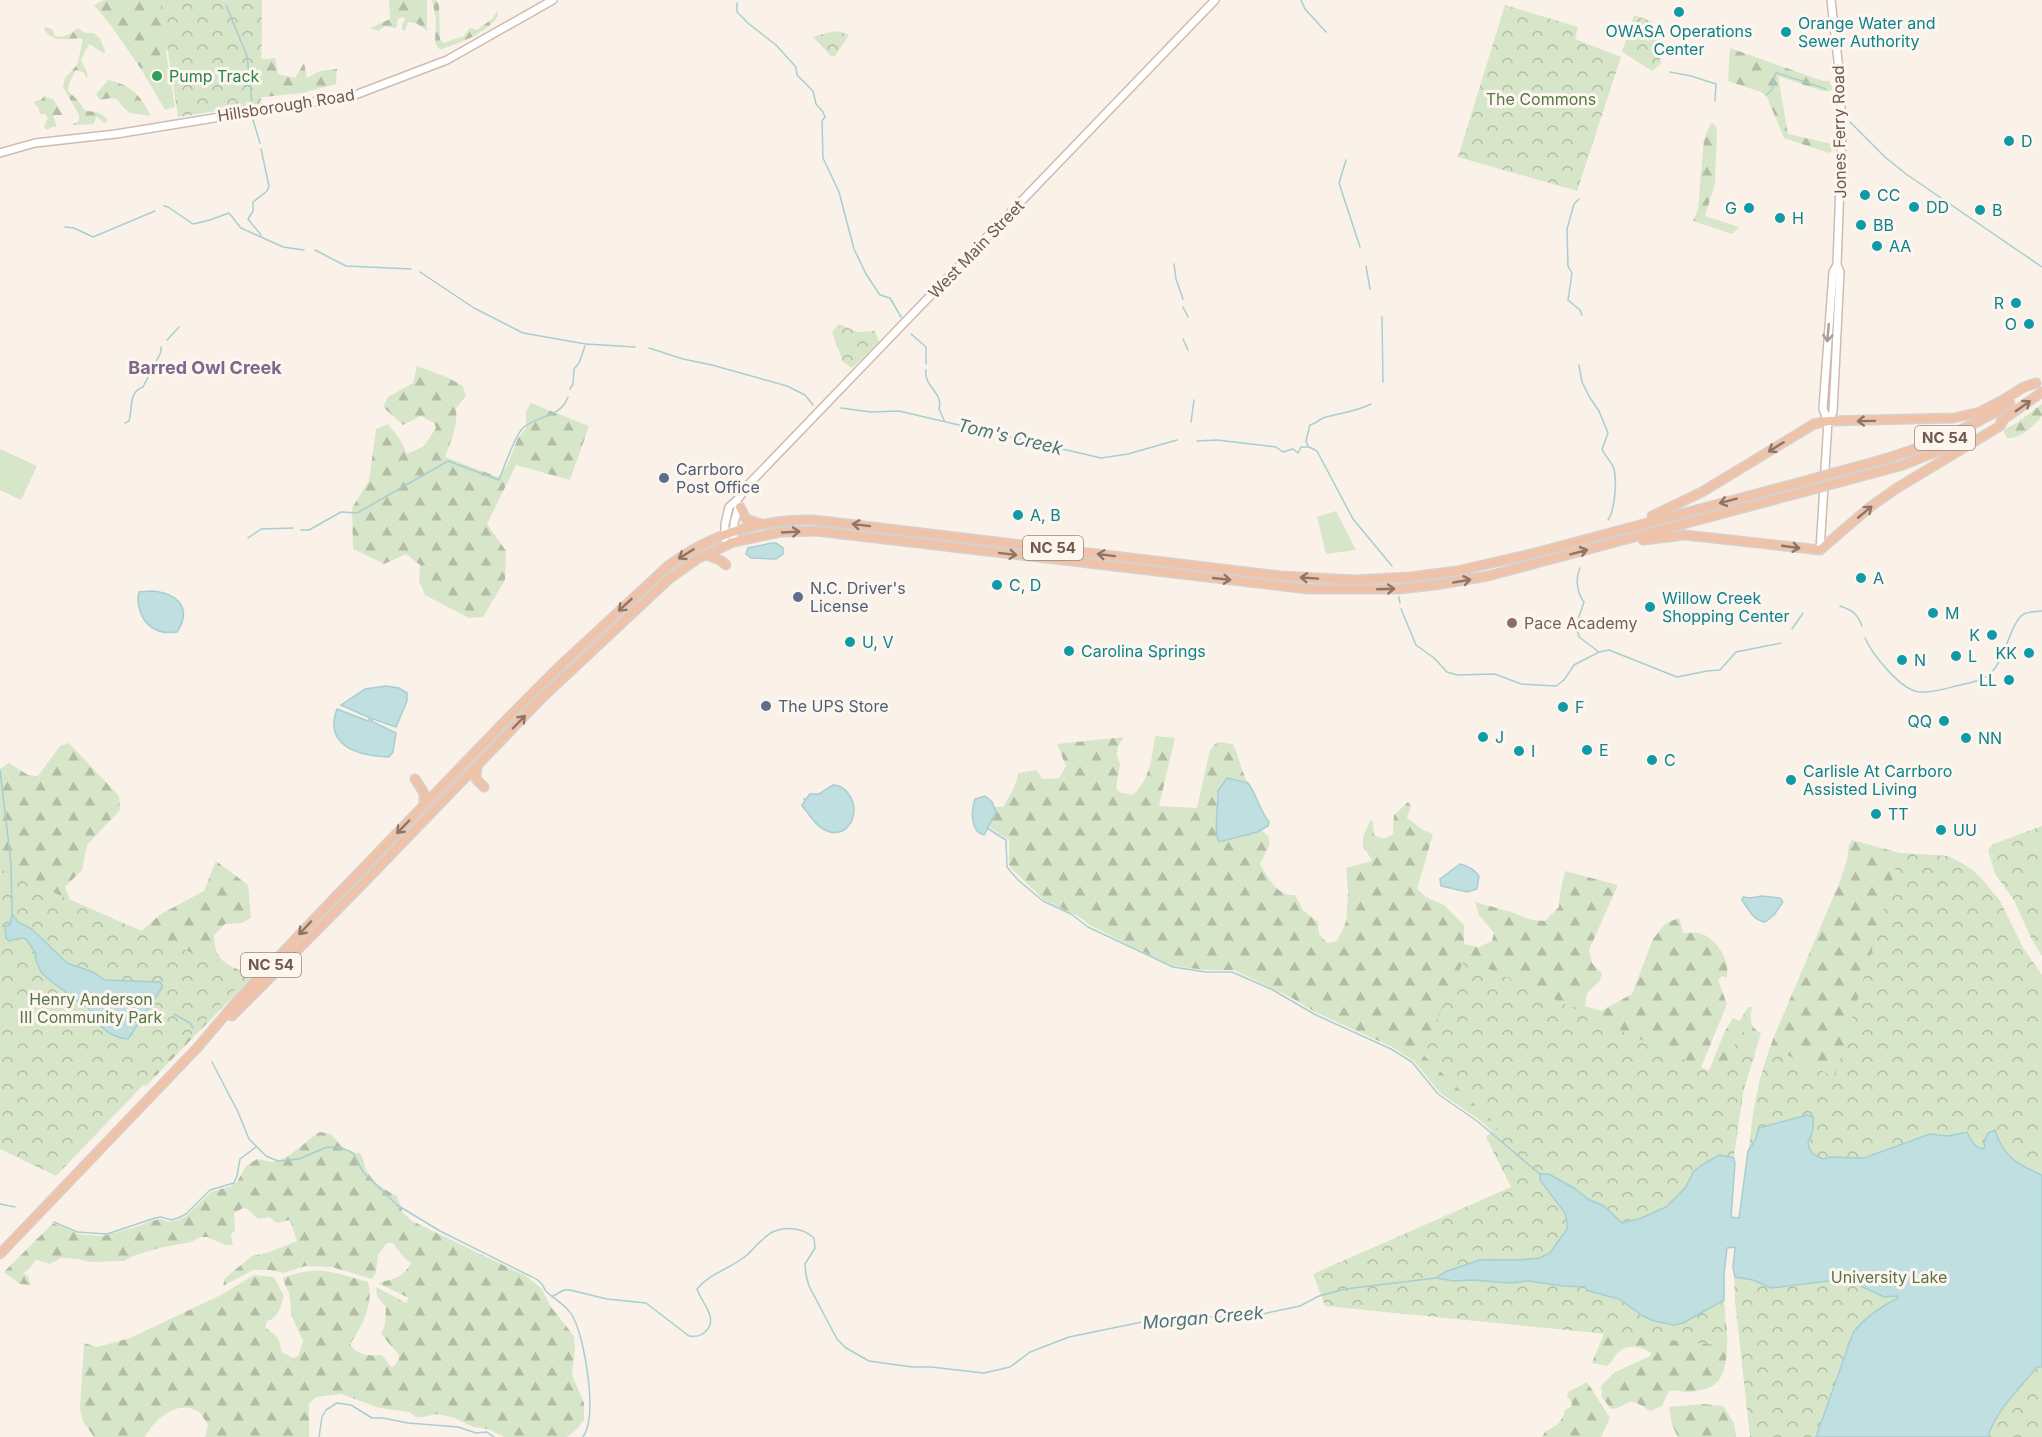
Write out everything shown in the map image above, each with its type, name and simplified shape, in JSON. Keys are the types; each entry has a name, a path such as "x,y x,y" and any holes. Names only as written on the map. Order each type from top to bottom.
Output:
{"highway":[{"path":"1617,531 1628,524 1659,514 1702,492 1809,427 1828,421 1954,418 1980,412 2039,380"},
{"name":"NC 54","path":"0,1254 198,1047 237,1001 316,916 529,696 634,596 680,558 704,543 761,524 792,520 825,521 1289,576 1343,580 1410,577 1465,569 1617,531 1902,454 1949,436 1987,417 2039,380"},
{"name":"NC 54","path":"198,1047 219,1029 346,901 543,697 648,597 676,573 706,554 729,544 781,532 816,531 1287,587 1337,590 1399,589 1488,576 1844,481 1928,456 1970,438 2004,419 2042,392"},
{"path":"1631,538 1640,540 1669,536 1703,536 1820,550 1870,507 1897,488 2000,426 2004,419"},
{"path":"739,503 746,519 761,524"},
{"path":"706,554 718,558 726,565"},
{"path":"478,764 476,779 484,787"},
{"path":"415,779 424,793 423,806"}],"main road":[{"name":"Hillsborough Road","path":"0,153 35,143 116,134 355,95 447,60 553,0"},
{"name":"West Main Street","path":"729,544 729,533 739,503 749,483 1215,0"},
{"name":"Jones Ferry Road","path":"1820,550 1828,421 1823,409 1833,272 1837,265 1842,129 1839,69 1831,0"}],"green space":[{"path":"104,0 166,0 178,42 141,69 94,5"},
{"path":"160,0 262,0 261,104 178,117"},
{"path":"389,0 427,0 427,31 416,23 408,22 405,31 402,30 405,19 403,17 398,19 396,28 385,26 378,31 370,28 390,19"},
{"path":"432,0 436,0 439,5 440,40 444,43 462,38 470,28 477,30 492,19 497,11 498,16 493,23 479,33 440,50 435,43 436,19"},
{"name":"The Commons","path":"1505,5 1578,27 1575,39 1621,57 1577,191 1458,157"},
{"path":"1634,15 1653,22 1661,64 1652,71 1622,52"},
{"path":"45,27 52,29 58,37 67,35 78,28 85,33 94,33 100,39 105,53 89,44 81,60 87,71 87,78 83,72 76,70 68,90 84,110 97,112 105,117 108,120 104,123 96,116 94,124 73,124 79,121 79,115 63,87 65,78 77,65 83,40 80,38 56,39 44,30"},
{"path":"838,31 849,35 835,56 831,56 813,37"},
{"path":"1730,48 1823,81 1829,81 1833,89 1822,91 1778,76 1788,134 1832,144 1833,150 1829,153 1784,138 1767,97 1761,92 1728,81"},
{"name":"Pump Track","path":"166,51 175,107 165,110 141,69"},
{"path":"275,58 278,74 295,78 304,63 307,78 320,71 337,69 336,84 302,93 255,98 255,60"},
{"path":"108,80 134,92 151,116 130,113 118,100 112,98 100,100 96,94"},
{"path":"45,95 53,99 63,115 53,115 57,127 46,130 44,126 48,118 45,114 40,114 33,102 41,100"},
{"path":"1711,123 1717,129 1715,184 1705,216 1739,227 1732,234 1693,221 1698,209 1704,139"},
{"path":"839,324 858,332 875,331 879,342 852,368 843,362 832,332"},
{"path":"417,366 447,377 463,386 466,396 456,408 455,427 445,457 498,477 507,466 518,438 526,428 526,411 531,403 589,426 570,480 516,465 487,524 506,551 505,580 483,617 469,618 425,595 419,581 420,565 406,554 384,564 353,549 352,508 369,481 376,429 388,424 401,441 407,454 424,446 436,428 434,423 421,416 403,425 383,407 388,397 413,383"},
{"path":"2042,404 2042,416 2035,424 2022,434 2007,438 2005,429"},
{"path":"0,449 37,466 21,500 0,490"},
{"path":"1336,511 1356,550 1326,554 1317,517"},
{"path":"1155,736 1175,738 1159,806 1197,808 1210,750 1217,742 1233,744 1248,783 1231,781 1224,784 1218,791 1216,834 1235,838 1262,830 1268,836 1270,844 1260,864 1278,889 1283,893 1295,895 1303,910 1318,922 1319,934 1327,943 1337,941 1346,922 1348,892 1346,868 1372,861 1364,848 1363,841 1371,819 1374,835 1382,838 1388,837 1393,834 1394,815 1408,802 1411,806 1407,818 1423,830 1433,834 1417,889 1426,897 1444,905 1464,925 1464,944 1479,947 1492,941 1494,933 1479,915 1475,902 1532,920 1545,921 1559,907 1565,871 1618,885 1589,950 1592,963 1602,974 1599,982 1587,993 1585,1006 1601,1011 1632,994 1653,939 1666,923 1679,918 1683,933 1700,933 1713,941 1722,952 1727,966 1726,978 1722,976 1718,980 1727,1004 1639,1219 1498,1136 1440,1093 1414,1061 1392,1047 1315,1012 1292,998 1234,970 1206,970 1173,966 1044,900 1012,869 1009,865 1009,840 989,827 996,812 994,807 1003,807 1013,790 1019,773 1036,770 1043,779 1059,778 1066,766 1057,744 1124,737 1118,746 1117,755 1120,764 1116,789 1121,793 1133,795 1147,775"},
{"name":"Henry Anderson III Community Park","path":"69,743 119,796 120,810 87,845 82,870 65,887 73,908 125,945 161,914 204,891 216,861 248,885 251,918 242,923 225,924 214,935 220,958 250,975 251,978 146,1086 0,1011 0,769 9,763 28,775 38,776 60,746"},
{"path":"2042,826 2042,956 2014,900 1995,874 1988,850 1993,844"},
{"path":"1852,840 1900,853 1946,856 1965,865 1981,878 2000,901 2023,948 2042,975 1755,1141 1748,1151 1760,1079 1773,1039 1840,881"},
{"name":"University Lake","path":"1900,853 1948,856 1975,872 2000,901 2023,948 2042,975 2042,1437 1750,1437 1734,1276 1753,1113 1760,1079 1770,1047 1835,1077"},
{"name":"Henry Anderson III Community Park","path":"0,869 247,977 56,1176 0,1149"},
{"path":"1465,958 1720,1076 1742,1031 1758,1041 1740,1106 1721,1262 1721,1296 1727,1346 1325,1306 1313,1274 1511,1187 1486,1137 1498,1127 1415,1047 1423,1050"},
{"path":"1748,1007 1752,1007 1752,1025 1761,1033 1743,1093 1734,1156 1652,1213 1724,1033 1733,1018 1740,1021"},
{"path":"320,1132 331,1134 347,1152 360,1153 372,1179 397,1196 403,1213 412,1221 526,1276 541,1288 551,1307 574,1336 572,1375 584,1403 584,1420 578,1428 567,1437 504,1437 488,1429 473,1427 455,1418 437,1414 416,1417 409,1412 380,1408 341,1394 316,1397 309,1404 309,1437 205,1437 208,1425 200,1413 184,1408 176,1409 161,1418 145,1437 94,1437 83,1421 80,1408 84,1343 97,1347 130,1338 221,1295 254,1275 274,1277 284,1296 277,1315 267,1321 265,1327 278,1338 282,1352 293,1358 298,1356 303,1341 292,1317 284,1277 308,1271 327,1271 368,1282 368,1307 363,1323 350,1344 364,1354 382,1355 392,1368 398,1361 399,1355 381,1334 385,1324 386,1307 377,1296 376,1287 406,1303 409,1298 378,1283 401,1275 411,1263 403,1257 393,1243 387,1243 378,1255 376,1273 372,1279 332,1267 305,1266 284,1273 253,1270 223,1286 225,1278 252,1256 267,1253 297,1241 290,1220 277,1223 269,1217 258,1219 243,1208 234,1213 235,1230 231,1235 233,1245 201,1237 191,1242 133,1256 124,1261 89,1262 61,1258 50,1264 36,1260 23,1273 28,1276 31,1285 20,1284 4,1272 53,1223 78,1234 103,1236 150,1221 178,1220 186,1216 211,1192 237,1182 246,1166 257,1159 271,1162 284,1158"},
{"path":"1724,1300 1727,1350 1722,1375 1715,1384 1706,1389 1694,1391 1669,1391 1662,1406 1651,1411 1634,1402 1611,1409 1602,1397 1601,1386 1615,1372 1650,1356 1651,1353 1638,1347 1629,1347 1621,1351 1607,1366 1592,1363 1606,1328 1716,1304"},
{"path":"1587,1382 1610,1418 1601,1437 1542,1437 1560,1421 1565,1410 1571,1407 1568,1392"},
{"path":"1703,1404 1723,1406 1734,1423 1736,1437 1678,1437 1672,1425 1669,1407"}],"water":[{"path":"772,543 783,548 783,554 776,559 751,558 746,554 748,548"},
{"path":"152,591 169,595 180,603 183,616 177,632 170,633 152,628 144,619 139,607 138,594"},
{"path":"386,686 399,688 407,693 407,701 396,727 373,719 371,721 396,733 393,752 389,757 378,756 347,747 335,732 334,722 337,709 368,721 370,718 341,705 365,689"},
{"path":"1227,778 1248,783 1269,822 1268,826 1257,832 1219,842 1216,825 1218,791"},
{"path":"833,785 845,790 853,803 854,812 851,821 839,832 830,832 820,827 802,805 804,799 810,794 819,794"},
{"path":"985,796 992,802 996,812 984,835 976,830 972,814 975,799"},
{"path":"1460,864 1471,868 1479,876 1477,889 1467,892 1441,886 1440,879"},
{"path":"1743,897 1780,898 1783,902 1774,915 1765,922 1754,917 1742,900"},
{"path":"12,914 18,922 32,929 67,963 93,972 105,980 160,982 162,988 128,1039 106,1031 85,1002 80,1003 47,978 41,972 35,958 36,954 26,939 9,941 6,938 5,926 10,925"},
{"name":"University Lake","path":"1807,1115 1813,1117 1809,1148 1813,1154 1823,1159 1831,1157 1864,1158 1930,1134 1948,1136 1967,1132 1975,1145 1982,1149 1985,1147 1984,1143 1988,1133 1995,1130 2002,1147 2012,1159 2042,1175 2042,1367 2037,1367 2009,1400 1996,1418 1988,1437 1816,1437 1853,1333 1868,1317 1898,1296 1884,1297 1848,1280 1771,1288 1753,1280 1735,1277 1733,1267 1735,1247 1727,1248 1724,1300 1683,1323 1674,1325 1654,1321 1619,1299 1589,1291 1584,1287 1528,1281 1510,1283 1436,1278 1445,1272 1479,1260 1519,1260 1539,1258 1550,1253 1567,1229 1567,1221 1565,1213 1540,1180 1540,1174 1549,1174 1574,1188 1588,1199 1604,1206 1622,1223 1639,1219 1666,1207 1685,1188 1694,1171 1719,1155 1734,1158 1731,1217 1739,1218 1748,1151 1755,1141 1759,1128"}],"waterway":[{"path":"1301,0 1305,9 1326,32"},
{"path":"737,3 737,12 776,45 796,67 797,75 813,91 816,104 825,117 822,121 823,158 839,192 854,249 866,274 880,295 890,298 901,317"},
{"path":"226,5 247,56 252,103"},
{"path":"1670,72 1716,84 1715,101"},
{"path":"1766,95 1772,90 1777,73 1826,89"},
{"path":"253,120 260,143"},
{"path":"1850,122 1885,157 1906,174 2042,267"},
{"path":"261,149 269,186 267,191 253,202 253,211 248,219 261,235"},
{"path":"1346,160 1339,183 1360,247"},
{"path":"1579,199 1574,204 1567,229 1568,266 1572,273 1568,300 1580,310 1582,315"},
{"name":"Tom's Creek","path":"164,206 193,224 229,213 241,228 283,247 304,250"},
{"name":"Tom's Creek","path":"65,227 74,228 93,237 155,211"},
{"name":"Tom's Creek","path":"315,250 346,266 411,269"},
{"path":"1174,264 1183,299"},
{"path":"1366,266 1370,289"},
{"name":"Tom's Creek","path":"420,272 474,308 523,333 586,344 635,347"},
{"path":"1183,307 1188,317"},
{"path":"1382,317 1383,382"},
{"path":"167,340 179,327"},
{"path":"911,334 926,347 926,364"},
{"path":"1183,339 1188,350"},
{"path":"570,389 573,384 574,369 579,363 585,346"},
{"path":"125,423 129,421 133,397 138,389 143,387 161,352 161,347"},
{"name":"Tom's Creek","path":"649,348 787,386 805,395 813,405"},
{"path":"1579,365 1582,382 1599,411 1608,433 1602,449 1614,469 1615,481 1614,503 1608,520"},
{"path":"926,370 927,381 939,398 939,409 945,422"},
{"path":"301,530 309,530 341,512 357,513 448,461 499,480 513,445 523,428 560,409 568,397"},
{"path":"1191,422 1194,400"},
{"path":"1308,446 1306,441 1310,425 1323,418 1371,404"},
{"name":"Tom's Creek","path":"841,408 871,412 899,411 1101,458 1128,454 1177,440"},
{"name":"Tom's Creek","path":"1197,441 1217,440 1276,447 1283,452 1293,449 1298,453 1301,447 1309,447 1317,451 1353,519 1392,566"},
{"path":"248,538 261,529 293,528"},
{"path":"1580,568 1577,585 1584,602 1576,625 1579,637 1599,652"},
{"name":"Tom's Creek","path":"1399,597 1400,603"},
{"name":"Tom's Creek","path":"1840,606 1854,613 1862,626"},
{"name":"Tom's Creek","path":"1401,609 1416,645 1434,658 1447,672 1457,675 1495,674 1521,684 1556,686 1564,680 1574,665 1599,652 1609,650 1677,677 1720,670 1736,652 1781,643"},
{"name":"Tom's Creek","path":"1865,638 1880,662 1896,679 1912,690 1933,691 1974,682 1987,676 1996,667 2019,618 2028,612 2042,611"},
{"name":"Tom's Creek","path":"1792,629 1803,613"},
{"path":"0,770 11,863 12,915"},
{"path":"987,828 1006,840 1007,867 1017,879 1043,901 1071,914 1088,927 1173,967 1206,972 1232,972 1271,989 1316,1015 1391,1049 1412,1062 1438,1094 1477,1121 1541,1175"},
{"path":"174,1014 190,1023 193,1028"},
{"path":"212,1062 249,1139 266,1156 278,1161 299,1159 327,1147 342,1148 353,1153 363,1172 397,1205 440,1231 536,1279 566,1308 572,1315 578,1330 586,1360 590,1396 587,1427 583,1437"},
{"path":"54,1222 77,1232 107,1234 155,1218 171,1220 178,1218 186,1214 210,1190 234,1183 240,1159 256,1147"},
{"path":"0,1204 15,1207"},
{"name":"Morgan Creek","path":"553,1296 564,1290 570,1290 607,1299 646,1303 689,1336 699,1336 707,1330 711,1320 697,1289 702,1283 741,1260 771,1233 780,1229 796,1229 814,1238 815,1248 805,1264 809,1286 837,1339 846,1348 869,1361 984,1373 1010,1367 1030,1352 1069,1337 1157,1319 1248,1317 1300,1306 1319,1296 1345,1289 1436,1278"},
{"name":"Morgan Creek","path":"319,1437 322,1417 326,1410 337,1403 351,1405 372,1418 458,1427 476,1433 487,1432 494,1437"}],"place":[{"name":"OWASA Operations Center","path":"1679,12"},
{"name":"Orange Water and Sewer Authority","path":"1786,32"},
{"name":"Pump Track","path":"157,76"},
{"name":"D","path":"2009,141"},
{"name":"CC","path":"1865,195"},
{"name":"DD","path":"1914,207"},
{"name":"G","path":"1749,208"},
{"name":"B","path":"1980,210"},
{"name":"H","path":"1780,218"},
{"name":"BB","path":"1861,225"},
{"name":"AA","path":"1877,246"},
{"name":"R","path":"2016,303"},
{"name":"O","path":"2029,324"},
{"name":"Carrboro Post Office","path":"664,478"},
{"name":"A, B","path":"1018,515"},
{"name":"A","path":"1861,578"},
{"name":"C, D","path":"997,585"},
{"name":"N.C. Driver's License","path":"798,597"},
{"name":"Willow Creek Shopping Center","path":"1650,607"},
{"name":"M","path":"1933,613"},
{"name":"Pace Academy","path":"1512,623"},
{"name":"K","path":"1992,635"},
{"name":"U, V","path":"850,642"},
{"name":"Carolina Springs","path":"1069,651"},
{"name":"KK","path":"2029,653"},
{"name":"L","path":"1956,656"},
{"name":"N","path":"1902,660"},
{"name":"LL","path":"2009,680"},
{"name":"The UPS Store","path":"766,706"},
{"name":"F","path":"1563,707"},
{"name":"QQ","path":"1944,721"},
{"name":"J","path":"1483,737"},
{"name":"NN","path":"1966,738"},
{"name":"E","path":"1587,750"},
{"name":"I","path":"1519,751"},
{"name":"C","path":"1652,760"},
{"name":"Carlisle At Carrboro Assisted Living","path":"1791,780"},
{"name":"TT","path":"1876,814"},
{"name":"UU","path":"1941,830"}],"district":[{"name":"Barred Owl Creek","path":"205,368"}]}
